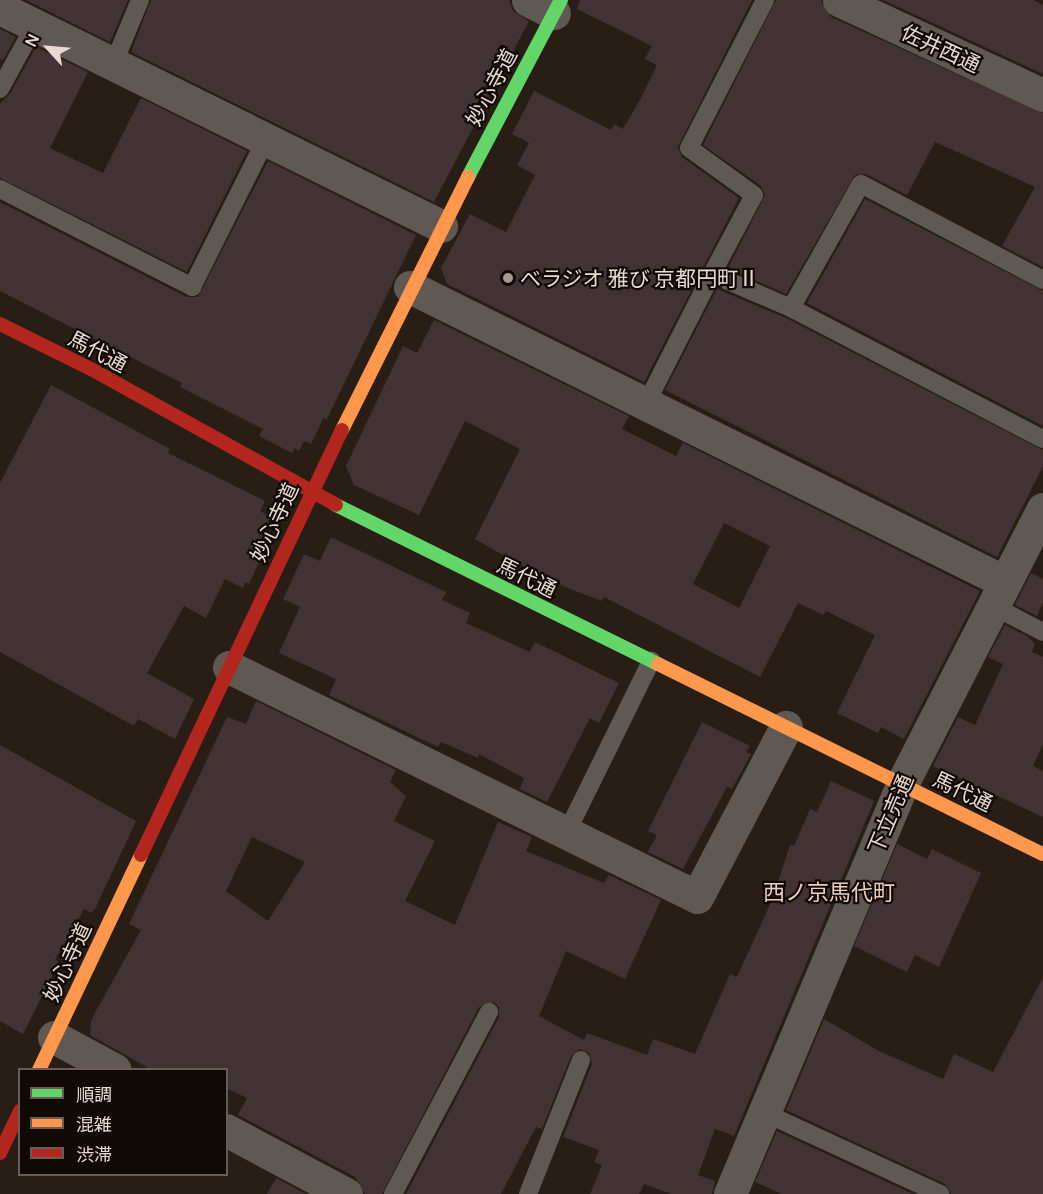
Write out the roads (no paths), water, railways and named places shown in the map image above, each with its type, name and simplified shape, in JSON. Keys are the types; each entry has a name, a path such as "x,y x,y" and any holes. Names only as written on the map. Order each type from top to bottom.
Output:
{"main road":[{"name":"妙心寺道","path":"40,1068 310,493 548,4"},
{"name":"馬代通","path":"0,324 91,369 310,493 1043,854"},
{"path":"0,1153 18,1115"}],"street":[{"name":"佐井西通","path":"839,0 1043,95"},
{"path":"0,8 441,226"},
{"path":"410,287 647,402 999,594"},
{"name":"下立売通","path":"730,1194 902,784 1043,509"},
{"path":"229,667 698,897 786,727"},
{"path":"54,1037 111,1068"},
{"path":"228,1131 346,1194"}],"lane":[{"path":"113,65 140,0"},
{"path":"647,402 754,195 689,148 765,0"},
{"path":"0,89 35,25"},
{"path":"0,189 192,287 265,141"},
{"path":"791,308 861,184 1043,280"},
{"path":"712,274 791,308 1043,440"},
{"path":"999,594 1043,632"},
{"path":"567,832 651,661"},
{"path":"393,1194 489,1012"},
{"path":"528,1194 581,1060"},
{"path":"765,1113 940,1194"}],"place":[{"name":"べラジオ 雅び 京都円町Ⅱ","path":"508,278"}],"district":[{"name":"西ノ京馬代町","path":"829,893"}]}
